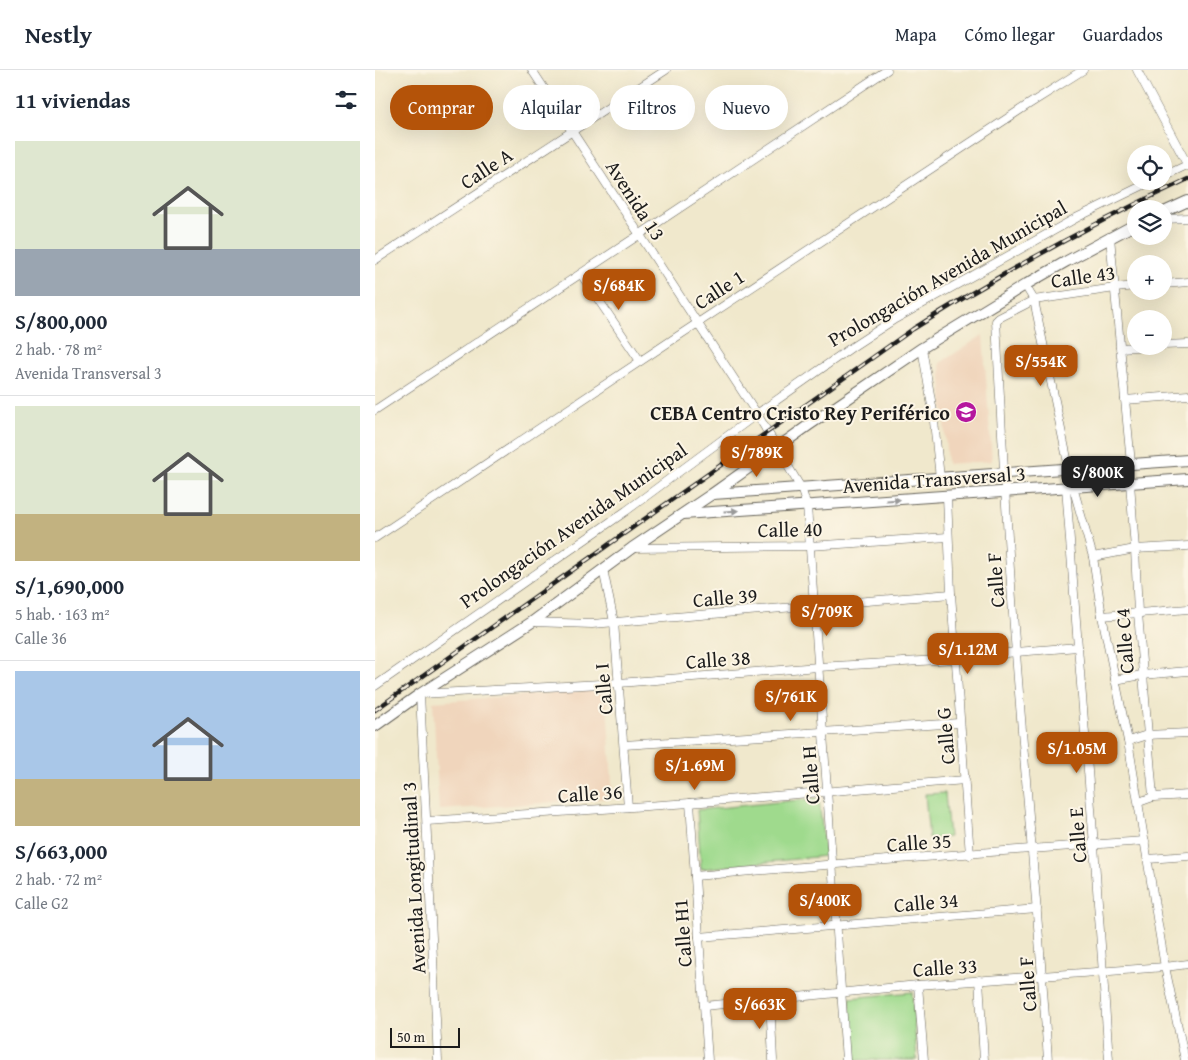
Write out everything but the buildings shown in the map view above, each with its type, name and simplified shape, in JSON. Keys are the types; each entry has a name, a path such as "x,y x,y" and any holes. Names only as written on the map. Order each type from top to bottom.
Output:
{"street":[{"name":"Avenida 13","path":"532,70 757,414 801,488"},
{"name":"Calle A","path":"375,260 666,70"},
{"path":"375,410 887,70"},
{"name":"Calle 1","path":"375,538 639,361 1083,70"},
{"path":"1137,70 1188,165 1172,172"},
{"name":"Prolongación Avenida Municipal","path":"375,686 627,511 757,414 852,347 895,320 1078,217 1134,190"},
{"path":"1172,208 1188,201"},
{"path":"1172,219 1188,218"},
{"path":"375,726 532,622 632,548 922,348 1025,285 1127,229"},
{"path":"1110,238 1131,464"},
{"path":"581,274 639,361"},
{"path":"1172,283 1188,282"},
{"path":"1025,285 1033,300 1070,469 1070,487 1093,558 1102,616 1139,802 1165,968 1185,1060"},
{"name":"Calle 43","path":"1033,300 1127,287"},
{"name":"Calle F","path":"1033,300 999,318 997,321 1015,652 1043,976 1048,1060"},
{"path":"1172,345 1188,344"},
{"path":"922,348 933,412 940,478"},
{"path":"1121,348 1127,348"},
{"path":"1125,400 1188,395"},
{"name":"Avenida Transversal 3","path":"712,494 1188,460"},
{"name":"Avenida Transversal 3","path":"682,514 1188,479"},
{"name":"Calle C4","path":"1131,483 1142,674 1153,797"},
{"name":"Calle E","path":"1070,487 1077,647 1094,844 1109,1060"},
{"name":"Calle H","path":"801,488 807,506 846,1060"},
{"name":"Calle G","path":"947,496 959,723 970,854"},
{"name":"Calle 40","path":"632,548 809,546 948,537"},
{"path":"1093,558 1135,549 1188,546"},
{"name":"Calle I","path":"603,569 614,622 628,807"},
{"name":"Calle 39","path":"532,622 592,624 951,594"},
{"path":"1102,616 1188,609"},
{"name":"Calle 38","path":"421,694 619,683 818,667 955,659 1077,647"},
{"path":"1115,680 1142,674 1188,671"},
{"name":"Avenida Longitudinal 3","path":"421,694 437,1060"},
{"path":"624,744 959,723"},
{"path":"1128,741 1147,735 1188,733"},
{"name":"Calle 36","path":"427,821 690,803 965,780"},
{"path":"1139,802 1153,797 1188,795"},
{"name":"Calle H1","path":"690,803 708,1060"},
{"name":"Calle 35","path":"695,876 1145,841"},
{"path":"1148,859 1188,856"},
{"name":"Calle 34","path":"699,938 1037,909"},
{"name":"Calle 33","path":"704,1006 919,984 1165,968 1188,964"},
{"path":"979,980 984,1060"},
{"path":"919,984 924,1060"},
{"path":"770,1000 773,1060"}],"shaded area":[{"name":"CEBA Centro Cristo Rey Periférico","path":"983,335 992,461 947,464 940,363"},
{"path":"606,689 613,798 439,810 433,702"}],"green space":[{"path":"945,793 949,837 929,839 925,794"},
{"path":"819,798 825,856 701,869 697,810"},
{"path":"912,992 917,1060 853,1060 850,998"}],"railway":[{"path":"375,710 913,329 980,288 1048,250 1117,213 1188,179"}],"place":[{"name":"CEBA Centro Cristo Rey Periférico","path":"966,412"}]}
